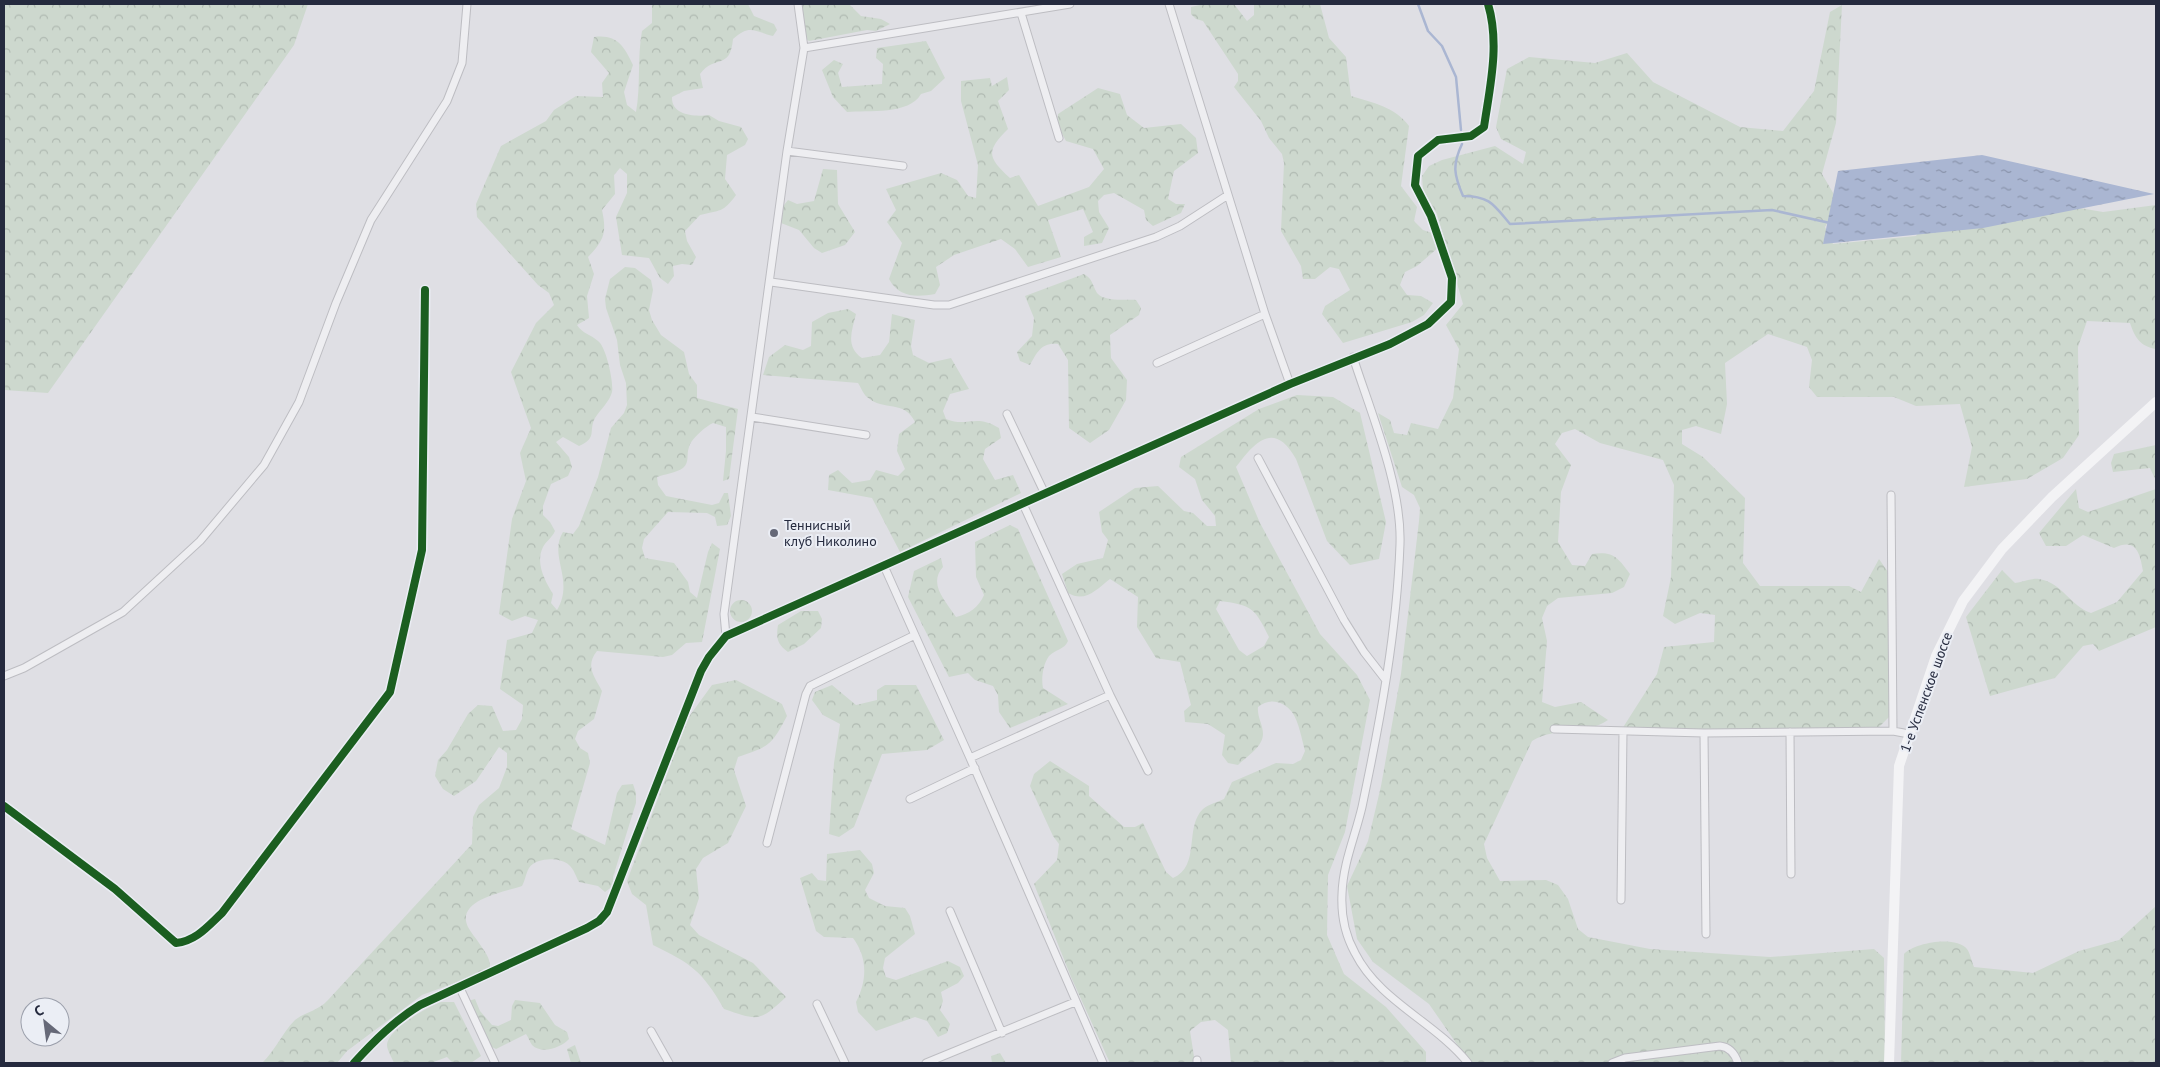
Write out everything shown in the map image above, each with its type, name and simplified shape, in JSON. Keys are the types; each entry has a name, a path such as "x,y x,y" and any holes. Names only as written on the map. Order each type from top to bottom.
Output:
{"main road":[{"name":"1-е Успенское шоссе","path":"1889,1063 1899,766 1908,734 1936,656 1963,601 1983,572 2021,528 2156,402"}],"street":[{"path":"4,676 24,668 123,612 200,541 264,465 299,402 336,302 371,220 446,101 462,63 467,4"},
{"path":"726,636 724,614 771,282 787,151 804,48 798,4"},
{"path":"804,48 1070,4"},
{"path":"1169,4 1265,314 1290,384"},
{"path":"354,1063 373,1042 401,1017 420,1005 587,928 607,912 700,671 726,636 1290,384 1353,357 1390,344 1428,324 1450,302 1452,278 1431,216 1415,186 1418,156 1438,140 1471,136 1484,127 1494,62 1492,16 1488,4"},
{"path":"1021,13 1059,138"},
{"path":"787,151 904,166"},
{"path":"771,282 934,306 949,305 1156,237 1180,226 1228,195"},
{"path":"4,806 115,890 176,943 187,942 203,931 222,913 390,692 422,550 425,290"},
{"path":"1157,363 1265,314"},
{"path":"1353,357 1383,449 1396,505 1400,541 1398,586 1385,679 1362,809 1343,874 1343,916 1351,945 1366,972 1387,993 1443,1039 1468,1063"},
{"path":"1007,414 1045,494"},
{"path":"752,417 866,435"},
{"path":"1258,458 1344,620 1364,652 1385,679"},
{"path":"1891,495 1892,731"},
{"path":"1023,504 1110,695 1148,771"},
{"path":"884,566 975,768 1103,1063"},
{"path":"767,843 806,694 810,686 915,635"},
{"path":"970,758 1110,695"},
{"path":"1554,729 1704,733 1892,731 1908,734"},
{"path":"1621,900 1623,732"},
{"path":"1790,732 1791,874"},
{"path":"1704,733 1706,934"},
{"path":"910,799 975,768"},
{"path":"950,911 1002,1033"},
{"path":"459,986 495,1063"},
{"path":"926,1063 1075,1002"},
{"path":"817,1004 845,1063"},
{"path":"651,1031 669,1063"},
{"path":"1612,1063 1625,1058 1720,1046 1726,1047 1734,1053 1738,1063"}],"green space":[{"path":"4,4 308,4 294,45 48,393 4,390"},
{"path":"652,4 748,4 754,16 774,24 777,30 773,36 752,30 739,34 733,39 729,55 725,59 706,68 700,74 703,88 684,91 672,97 673,103 680,112 698,116 709,115 719,121 741,127 748,139 745,145 727,155 725,179 736,195 724,208 700,215 685,231 687,241 696,257 692,265 682,264 673,266 674,276 668,284 660,278 649,258 622,255 616,217 627,193 627,174 620,168 614,175 615,194 602,210 603,236 598,246 588,257 594,274 587,296 589,318 577,325 601,344 609,365 612,392 595,418 589,440 579,446 563,437 556,442 569,457 572,467 568,476 551,484 543,506 543,515 555,531 543,547 540,559 544,578 553,594 551,603 557,610 562,599 563,589 558,550 559,541 563,532 573,534 579,526 598,477 611,428 624,413 627,405 626,383 620,365 617,340 606,308 605,299 610,279 625,267 635,268 651,280 653,290 649,310 652,320 661,335 684,352 689,374 697,385 697,398 738,409 729,479 723,481 726,427 713,423 703,430 690,444 687,461 683,468 657,477 658,485 666,496 712,505 719,503 724,493 728,493 731,516 727,525 717,526 715,517 707,513 668,512 644,539 642,548 645,558 674,563 688,582 690,592 697,598 712,543 720,549 702,642 686,643 672,655 663,657 597,651 593,656 592,671 602,691 594,719 578,731 575,739 580,748 588,753 590,763 571,829 605,845 617,793 622,785 633,784 636,793 636,803 613,877 613,886 605,892 598,886 579,882 572,869 565,862 549,859 533,864 529,868 522,886 494,894 483,899 468,910 466,918 468,927 489,960 490,967 482,973 422,995 347,1051 337,1063 262,1063 295,1020 320,1007 328,1000 472,844 473,817 479,805 499,788 507,767 507,753 499,747 476,781 454,796 443,789 435,776 438,760 447,750 468,714 478,705 492,706 503,731 516,730 522,719 523,705 500,689 507,640 532,633 538,620 525,616 512,621 499,614 512,519 526,481 520,453 531,428 511,372 536,323 554,305 549,293 538,285 477,217 476,204 501,146 546,121 554,110 576,96 603,97 602,83 609,73 591,52 594,37 609,37 619,43 626,52 633,65 624,92 627,105 636,112 642,31 652,23"},
{"path":"796,4 849,4 861,16 881,19 890,24 876,31 867,30 809,41 802,36"},
{"path":"1204,4 1234,4 1247,21 1254,15 1254,4 1320,4 1329,38 1346,57 1351,96 1391,110 1409,126 1401,186 1417,207 1414,221 1423,230 1435,234 1439,247 1417,266 1405,272 1400,285 1407,295 1421,296 1433,303 1424,315 1412,322 1343,343 1322,314 1325,306 1350,290 1339,269 1330,267 1315,279 1303,279 1301,266 1281,231 1284,163 1282,154 1269,138 1261,121 1234,87 1238,81 1238,74 1203,21 1196,19 1191,14 1191,7"},
{"path":"1842,5 1836,123 1822,174 1839,203 1825,227 1833,244 1916,236 1931,214 2039,201 2103,212 2156,205 2156,349 2146,346 2139,341 2130,323 2087,321 2078,347 2079,435 2063,458 2027,479 1964,487 1972,447 1960,404 1916,406 1894,397 1817,397 1809,387 1812,360 1807,347 1768,334 1725,363 1727,404 1721,434 1696,426 1682,430 1682,444 1703,457 1745,498 1743,563 1760,586 1849,586 1861,592 1879,559 1888,572 1892,714 1878,728 1636,732 1622,729 1657,674 1664,647 1714,642 1715,615 1700,613 1675,624 1663,616 1671,577 1674,485 1663,460 1600,443 1575,429 1562,433 1555,444 1571,465 1561,492 1558,542 1572,565 1585,566 1592,554 1606,554 1619,560 1630,574 1624,587 1612,593 1558,598 1547,606 1542,618 1547,641 1542,702 1555,707 1581,702 1608,720 1589,728 1541,736 1532,741 1484,844 1487,858 1500,881 1546,880 1558,885 1568,899 1578,929 1588,937 1650,949 1770,957 1874,949 1884,958 1885,1063 1470,1063 1429,1004 1373,962 1357,939 1347,886 1368,841 1381,786 1401,674 1420,508 1414,495 1402,487 1378,413 1390,420 1394,433 1407,435 1411,423 1438,429 1453,398 1459,349 1446,325 1463,304 1437,214 1423,190 1422,176 1429,166 1442,160 1495,146 1523,164 1526,152 1501,139 1496,127 1507,69 1529,57 1595,63 1627,53 1653,82 1740,127 1783,131 1814,91 1830,12"},
{"path":"926,41 945,78 931,91 921,94 915,101 888,110 847,112 833,97 822,70 834,60 843,64 838,73 842,87 882,84 883,64 876,58 877,48"},
{"path":"1007,77 1009,90 998,101 1008,129 993,149 993,159 1010,178 1019,175 1038,206 1089,187 1104,169 1093,149 1066,141 1057,124 1058,114 1098,88 1120,94 1127,115 1144,128 1181,124 1196,138 1198,153 1174,171 1168,199 1176,204 1185,204 1181,213 1153,226 1146,220 1144,210 1114,193 1104,195 1098,201 1099,212 1109,228 1102,243 1084,246 1084,237 1093,232 1083,209 1048,220 1061,257 1028,267 1015,249 1001,239 954,255 936,267 940,285 935,294 915,296 903,293 889,279 902,243 887,222 896,210 886,189 941,173 957,180 968,196 976,198 978,165 961,101 961,81 990,78 992,86"},
{"path":"823,169 837,170 838,204 855,232 845,245 822,253 814,248 799,230 781,223 777,214 788,200 797,204 814,201"},
{"path":"1084,274 1091,280 1100,296 1110,299 1136,300 1141,308 1139,315 1110,335 1111,358 1127,380 1126,400 1109,430 1090,443 1069,428 1068,360 1058,344 1044,346 1030,365 1020,361 1017,352 1032,336 1034,318 1025,296"},
{"path":"848,309 856,314 851,338 853,348 862,358 880,355 889,342 892,314 915,320 911,346 913,355 929,363 951,358 969,389 950,394 943,411 946,419 960,422 984,422 999,428 1001,438 985,449 983,459 995,480 1013,475 1021,493 900,552 872,498 828,490 829,475 838,470 852,483 870,480 876,470 898,476 905,469 897,451 899,434 915,422 905,410 880,404 867,397 858,383 763,375 769,357 785,345 803,350 811,346 812,322 828,313"},
{"path":"1297,395 1333,397 1360,413 1386,522 1379,559 1350,565 1327,541 1296,459 1288,447 1280,440 1272,438 1258,443 1236,467 1260,523 1320,634 1357,675 1370,700 1345,832 1328,875 1327,935 1344,974 1386,1007 1426,1052 1426,1063 1231,1063 1228,1030 1215,1020 1201,1022 1190,1031 1195,1063 1110,1063 1071,977 1034,884 1057,860 1059,844 1053,836 1030,786 1034,774 1050,761 1089,786 1089,796 1124,827 1135,827 1143,823 1166,872 1173,878 1182,872 1187,865 1197,817 1205,807 1224,799 1232,782 1276,763 1293,764 1301,760 1305,751 1300,731 1292,712 1284,705 1271,701 1258,707 1263,734 1260,743 1238,765 1228,763 1222,755 1225,735 1208,724 1185,722 1184,711 1191,705 1180,662 1156,658 1137,627 1138,597 1110,579 1090,594 1080,597 1074,596 1068,593 1062,574 1077,564 1103,558 1108,540 1102,532 1099,512 1135,488 1158,486 1184,511 1193,513 1207,526 1216,526 1215,516 1202,500 1195,479 1179,467 1181,457 1259,409","holes":["1220,601 1240,604 1256,614 1269,637 1264,646 1247,656 1239,650 1216,609"]},
{"path":"2156,445 2156,481 2150,468 2113,472 2111,463 2114,454"},
{"path":"2076,489 2079,508 2088,512 2156,489 2156,627 2099,651 2093,644 2083,646 2055,678 1990,696 1966,617 2002,570 2015,583 2036,579 2047,581 2077,605 2091,613 2117,602 2143,571 2136,549 2127,544 2114,548 2083,535 2066,546 2046,546 2039,533"},
{"path":"1010,525 1018,529 1068,641 1047,659 1042,680 1043,688 1068,704 1010,728 999,712 998,695 993,686 975,680 968,673 949,677 908,597 914,571 941,558 943,567 937,580 943,598 956,617 973,609 984,595 976,577 975,542"},
{"path":"737,600 745,600 752,607 752,615 745,622 737,622 730,615 730,607"},
{"path":"801,611 818,611 822,619 821,628 804,644 788,652 778,640 778,625"},
{"path":"736,680 782,704 787,716 777,734 768,744 738,757 734,770 746,806 728,843 703,858 696,869 699,898 690,925 699,935 753,963 786,997 770,1011 758,1017 745,1016 724,1009 709,986 695,970 653,945 646,905 632,894 627,881 688,718 712,685"},
{"path":"832,685 856,705 877,700 877,690 885,685 916,685 944,740 927,750 882,754 854,827 839,837 829,834 834,763 840,724 823,715 812,700 815,692"},
{"path":"860,850 872,864 874,873 865,890 869,898 885,906 905,908 910,916 915,934 885,958 883,968 886,977 896,980 948,961 960,967 964,976 958,983 941,992 943,1001 940,1010 950,1024 947,1033 938,1037 927,1021 915,1017 876,1031 858,1012 856,1002 864,978 864,970 858,946 853,938 824,937 816,931 800,878 812,873 818,880 826,881 827,854"},
{"path":"2156,906 2156,1063 1901,1063 1904,954 1909,950 1935,942 1954,942 1967,949 1974,967 2033,973 2079,951 2119,940"},
{"path":"475,999 480,1011 492,1025 498,1026 511,1020 512,1006 515,1000 540,1003 555,1025 567,1032 569,1039 562,1045 546,1050 532,1045 526,1034 496,1049 484,1043 468,1001"},
{"path":"441,1002 454,1002 481,1056 471,1063 453,1063 447,1057 431,1063 394,1063 387,1045 394,1032 409,1019"},
{"path":"575,1045 581,1063 571,1063 567,1049"},
{"path":"1000,1053 1006,1063 992,1063 991,1056"}],"water":[{"path":"1982,155 2154,194 1983,228 1823,244 1838,171"}],"waterway":[{"path":"1418,4 1428,31 1442,46 1456,77 1461,130"},
{"path":"1462,144 1455,170 1463,196 1472,196 1486,200 1510,224 1772,210 1830,223"}],"cycle path":[{"path":"354,1063 385,1032 420,1005 587,928 599,921 607,912 701,671 709,657 726,636 1290,384 1390,344 1428,324 1451,302 1452,278 1431,216 1415,185 1418,156 1438,140 1471,136 1484,127 1494,50 1492,19 1488,4"},
{"path":"4,806 115,889 176,943 196,936 222,913 390,692 422,550 425,290"}],"place":[{"name":"Теннисный клуб Николино","path":"774,533"}]}
